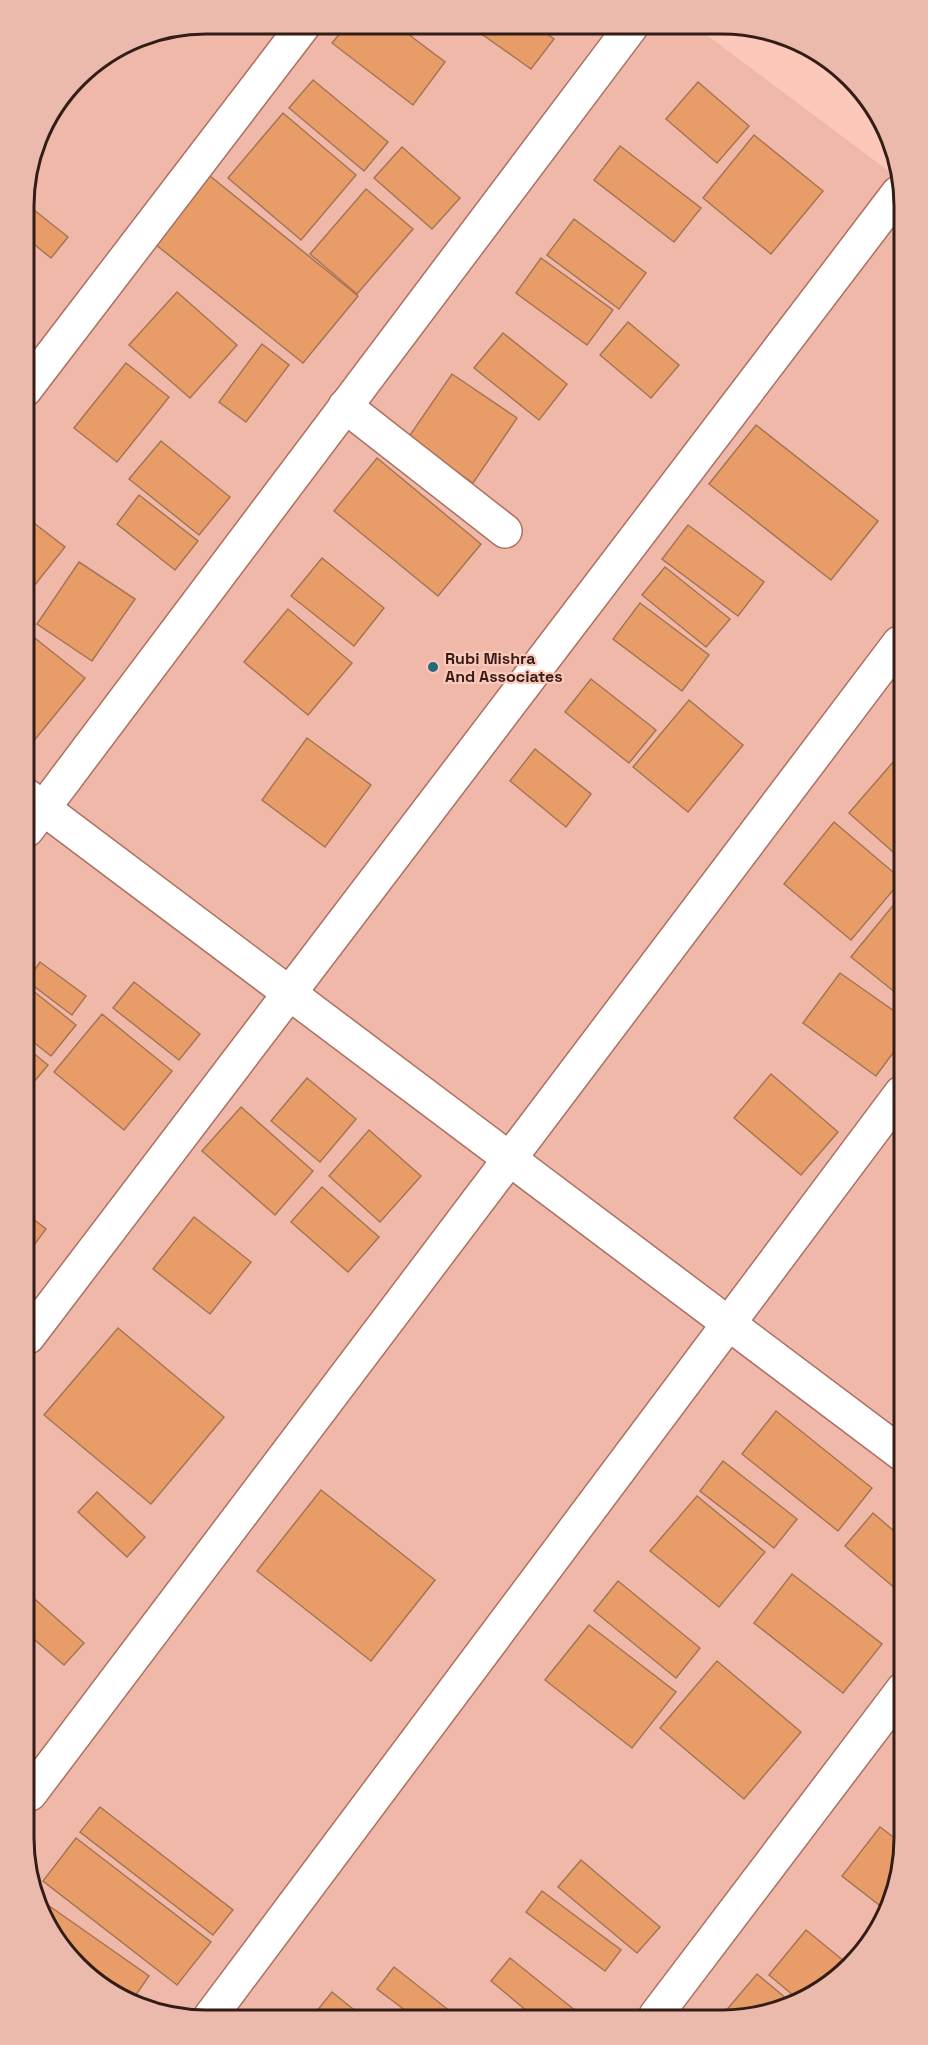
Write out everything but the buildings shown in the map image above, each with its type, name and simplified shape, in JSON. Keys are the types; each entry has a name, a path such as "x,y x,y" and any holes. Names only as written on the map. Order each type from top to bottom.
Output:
{"street":[{"path":"35,808 345,406 626,34"},
{"path":"35,377 297,35"},
{"path":"34,1329 893,200"},
{"path":"345,406 505,531"},
{"path":"34,1789 894,649"},
{"path":"35,813 290,993 893,1447"},
{"path":"215,2010 893,1103"},
{"path":"660,2010 893,1702"}],"shaded area":[{"path":"705,34 890,172 892,184 894,206 893,1850 888,1883 870,1925 851,1952 835,1968 798,1993 766,2005 744,2009 195,2010 151,2001 111,1982 77,1952 63,1934 40,1883 34,1839 35,195 40,162 63,111 93,77 130,52 173,38 195,35"}],"place":[{"name":"Rubi Mishra And Associates","path":"433,667"}]}
